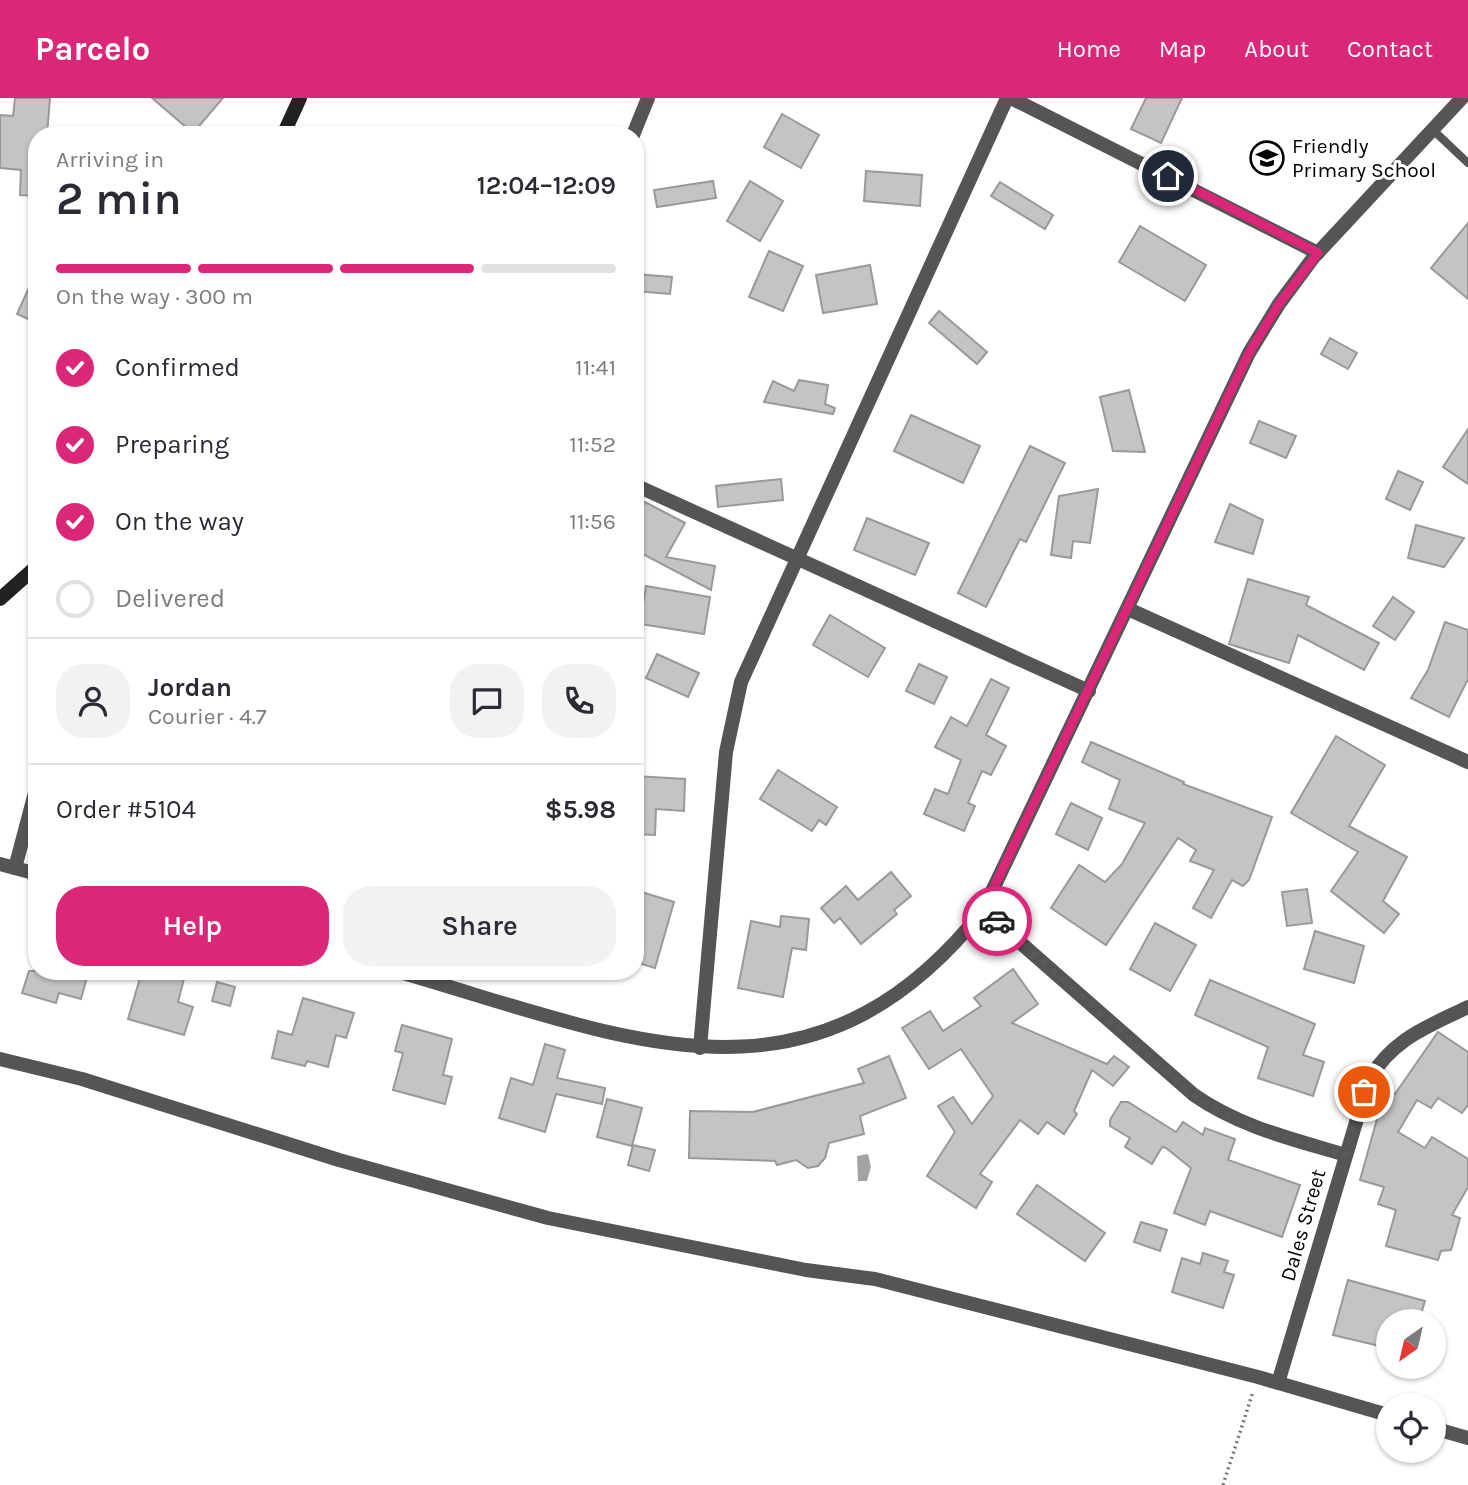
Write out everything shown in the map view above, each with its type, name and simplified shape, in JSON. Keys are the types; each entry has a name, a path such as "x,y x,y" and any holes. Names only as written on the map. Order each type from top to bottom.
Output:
{"street":[{"path":"287,126 300,98"},
{"path":"637,126 648,98"},
{"path":"700,1048 726,752 741,682 1009,98 1318,253"},
{"path":"427,980 623,1036 670,1046 700,1048 775,1044 823,1032 873,1010 912,985 952,950 983,910 1249,353 1279,304 1318,253 1462,98"},
{"path":"644,489 1089,691"},
{"path":"0,599 28,574"},
{"path":"1128,609 1466,757"},
{"path":"28,809 7,866 28,872"},
{"path":"983,910 1211,1107 1247,1126 1346,1155"},
{"name":"Dales Street","path":"1278,1383 1369,1079 1390,1050 1405,1038 1468,1007"},
{"path":"0,1059 82,1079 340,1160 548,1218 806,1270 875,1279 1258,1377 1376,1412"},
{"path":"1446,1432 1468,1438"}],"lane":[{"path":"1433,130 1468,163"}],"path":[{"path":"1223,1485 1258,1377"}],"shaded area":[{"path":"868,1154 871,1167 867,1181 858,1181 857,1156"}],"building":[{"path":"15,98 50,98 48,126 28,126 28,195 20,195 21,170 0,168 0,115 13,116"},
{"path":"152,98 223,98 199,126 185,126"},
{"path":"1146,98 1182,98 1161,143 1131,129"},
{"path":"782,114 819,135 801,168 764,147"},
{"path":"866,171 922,175 920,206 864,201"},
{"path":"713,181 716,198 657,207 654,190"},
{"path":"750,181 783,201 760,241 727,221"},
{"path":"1000,182 1053,215 1045,229 991,196"},
{"path":"1468,223 1468,299 1431,268"},
{"path":"1140,226 1206,265 1185,301 1119,262"},
{"path":"769,251 803,266 783,311 749,297"},
{"path":"870,265 877,304 823,313 816,275"},
{"path":"644,275 672,277 670,294 644,292"},
{"path":"28,290 28,319 17,314"},
{"path":"939,311 987,352 977,364 929,323"},
{"path":"1330,338 1357,353 1348,369 1321,354"},
{"path":"799,380 828,385 825,404 835,408 833,414 764,402 773,381 794,391"},
{"path":"1129,390 1145,452 1113,451 1100,397"},
{"path":"911,415 980,446 963,483 894,451"},
{"path":"1259,421 1296,436 1286,458 1250,443"},
{"path":"1468,429 1468,484 1443,467"},
{"path":"1030,446 1065,463 1026,542 1020,539 986,607 958,593"},
{"path":"1398,471 1423,482 1410,510 1386,499"},
{"path":"781,479 783,500 718,507 716,486"},
{"path":"1098,489 1090,543 1073,541 1071,558 1051,555 1059,496"},
{"path":"645,502 685,523 666,557 715,566 711,590 644,555"},
{"path":"1230,504 1263,520 1253,554 1215,542"},
{"path":"867,518 929,543 915,575 854,550"},
{"path":"1416,525 1464,538 1444,567 1408,558"},
{"path":"1248,579 1309,597 1306,605 1379,643 1364,670 1298,635 1289,663 1229,644"},
{"path":"646,586 710,597 704,634 644,625"},
{"path":"1393,597 1414,612 1395,640 1373,626"},
{"path":"830,615 885,648 868,677 813,645"},
{"path":"1445,622 1468,630 1468,679 1449,717 1411,698 1428,670"},
{"path":"657,654 699,673 688,697 646,678"},
{"path":"919,664 947,677 934,704 906,691"},
{"path":"991,679 1009,688 986,735 1006,746 991,775 982,771 968,803 975,806 964,831 924,814 935,789 948,794 961,760 935,747 951,717 967,726"},
{"path":"1336,736 1385,765 1349,826 1407,857 1383,901 1399,914 1384,933 1331,891 1358,852 1291,813"},
{"path":"1091,742 1184,782 1183,784 1272,817 1249,880 1243,886 1232,880 1211,918 1193,908 1214,870 1190,861 1196,850 1178,838 1106,945 1051,908 1079,865 1105,882 1122,864 1145,823 1109,809 1120,780 1082,762"},
{"path":"778,770 837,807 826,825 819,820 812,831 760,799"},
{"path":"644,777 685,779 684,811 656,809 655,835 644,834"},
{"path":"1071,803 1102,818 1088,850 1056,834"},
{"path":"891,872 911,896 894,910 897,914 861,944 840,918 834,923 821,908 846,886 858,900"},
{"path":"1307,889 1312,923 1287,926 1282,892"},
{"path":"644,893 674,902 655,968 644,965"},
{"path":"781,916 809,919 806,950 792,948 783,997 738,988 751,921 780,927"},
{"path":"1155,923 1196,945 1170,991 1130,969"},
{"path":"1315,931 1364,946 1354,983 1304,969"},
{"path":"1013,969 1038,1004 1012,1023 1107,1064 1114,1056 1129,1067 1113,1086 1092,1070 1074,1111 1077,1114 1064,1134 1047,1122 1038,1134 1020,1120 980,1174 992,1182 976,1208 927,1176 955,1132 938,1106 953,1097 972,1124 993,1096 961,1049 929,1069 902,1028 930,1011 943,1031 981,1006 974,998"},
{"path":"28,974 28,980 86,980 81,999 59,993 56,1003 22,993"},
{"path":"139,980 184,980 178,1002 193,1007 184,1035 128,1019"},
{"path":"1210,980 1315,1024 1303,1055 1324,1062 1313,1096 1258,1078 1268,1047 1195,1015"},
{"path":"217,982 235,987 230,1006 212,1001"},
{"path":"303,998 354,1013 346,1038 336,1035 328,1067 307,1061 305,1066 272,1058 278,1031 292,1035"},
{"path":"402,1025 452,1039 443,1075 452,1077 445,1104 393,1090 403,1053 395,1051"},
{"path":"1438,1032 1468,1052 1468,1105 1462,1113 1438,1098 1431,1108 1417,1100 1398,1132 1425,1148 1432,1137 1468,1159 1468,1187 1452,1215 1460,1218 1451,1250 1441,1251 1438,1260 1386,1246 1396,1210 1378,1204 1384,1187 1360,1180 1377,1119 1373,1116 1388,1090 1395,1094"},
{"path":"545,1044 565,1050 557,1078 605,1088 602,1104 556,1094 545,1132 499,1118 511,1078 533,1085"},
{"path":"889,1056 906,1098 860,1116 864,1134 829,1143 825,1158 818,1166 808,1168 796,1160 777,1165 775,1161 689,1158 690,1111 753,1112 864,1083 858,1069"},
{"path":"607,1099 642,1108 632,1146 597,1137"},
{"path":"1121,1102 1128,1102 1176,1132 1183,1122 1203,1135 1205,1128 1235,1139 1228,1160 1300,1185 1282,1237 1210,1211 1205,1225 1174,1213 1191,1168 1166,1148 1162,1147 1152,1164 1125,1147 1130,1138 1110,1126 1110,1120"},
{"path":"633,1145 655,1150 649,1171 628,1165"},
{"path":"1037,1185 1105,1233 1085,1261 1017,1214"},
{"path":"1141,1222 1167,1230 1160,1251 1134,1242"},
{"path":"1203,1253 1228,1261 1224,1272 1234,1275 1223,1308 1172,1292 1182,1258 1200,1264"},
{"path":"1348,1280 1425,1301 1423,1309 1376,1309 1376,1345 1333,1335"}],"way so far":[{"path":"997,921 1194,1096 1219,1113 1247,1126 1346,1155 1364,1092"}],"place":[{"name":"Friendly Primary School","path":"1267,158"}],"route":[{"path":"997,921 983,910 1020,839 1249,353 1279,304 1318,253 1168,176"}]}
